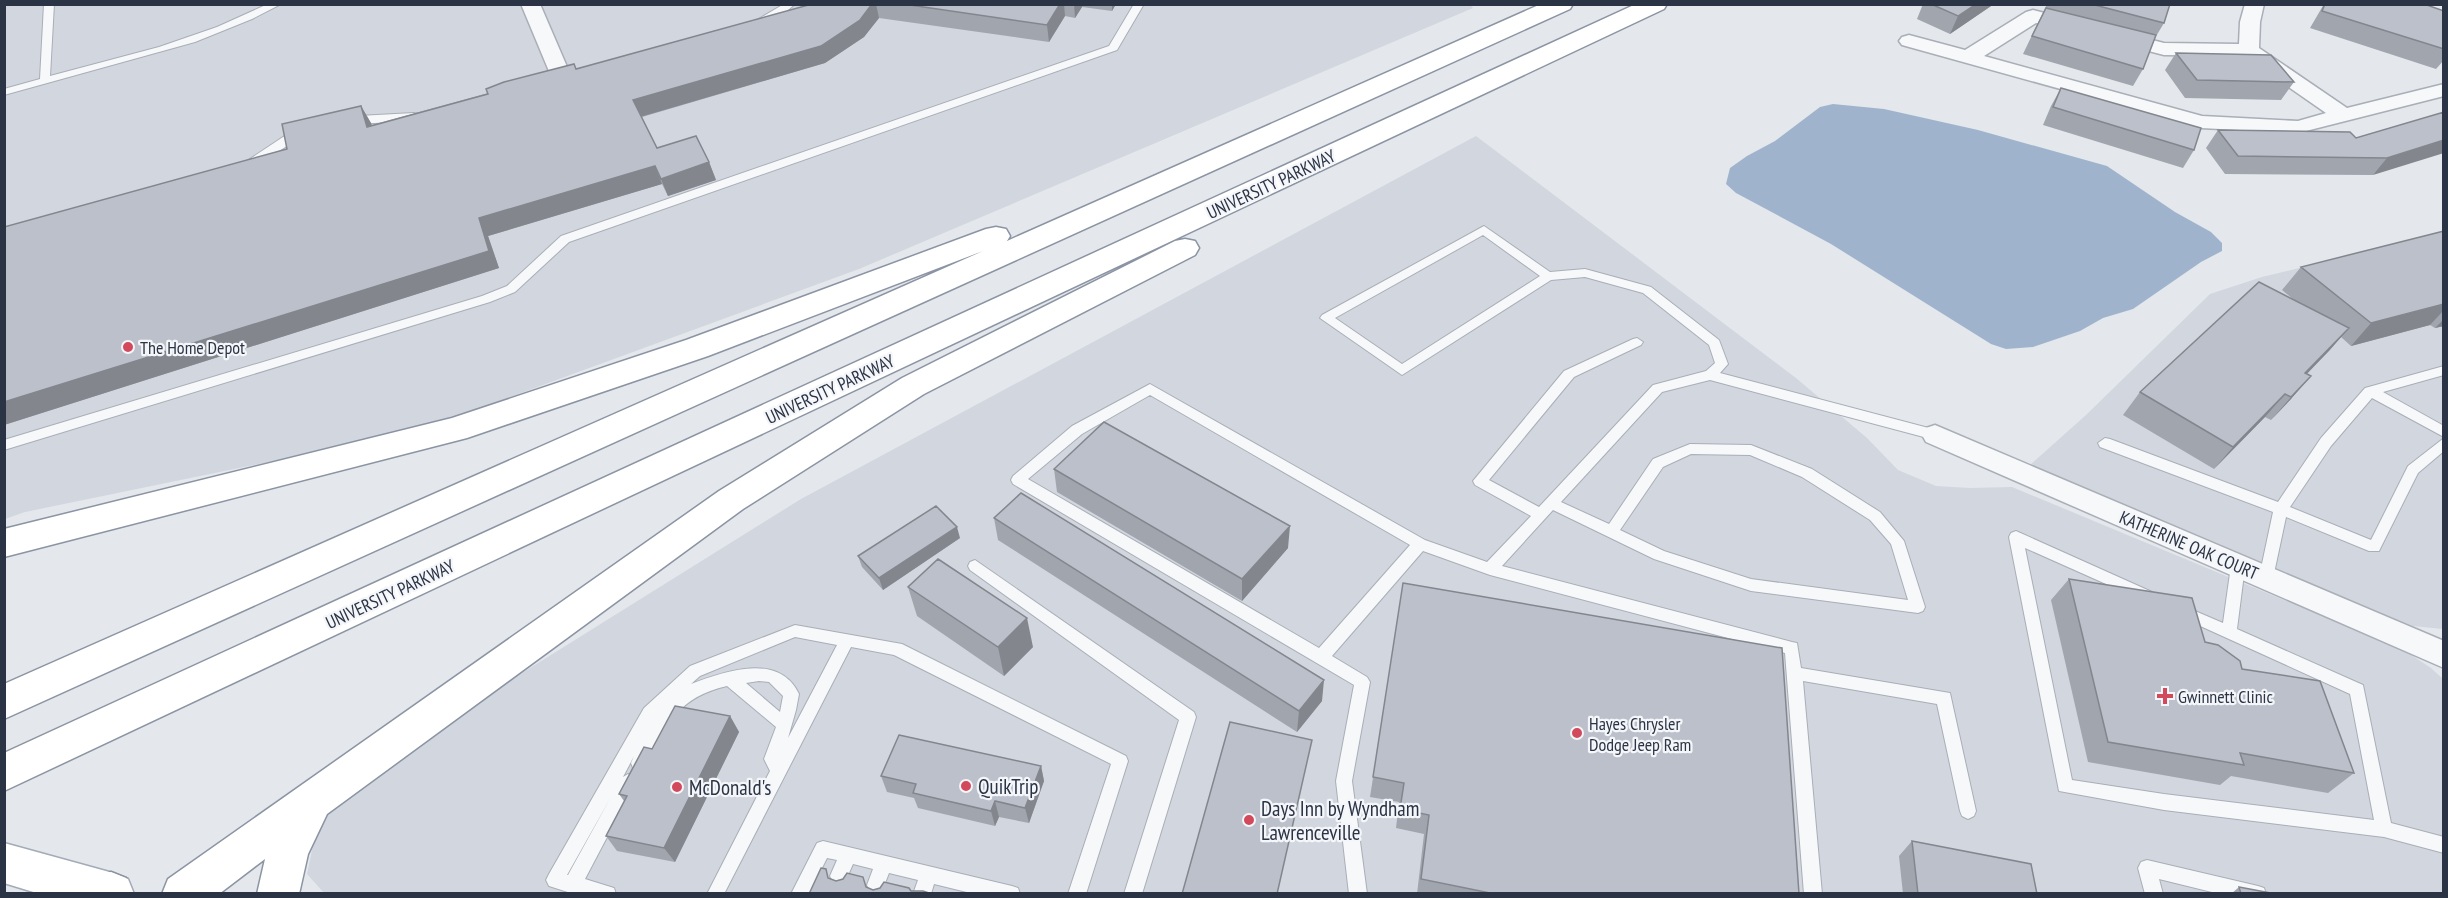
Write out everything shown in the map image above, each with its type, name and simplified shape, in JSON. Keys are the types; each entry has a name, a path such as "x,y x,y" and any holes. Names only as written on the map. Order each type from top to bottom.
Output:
{"main road":[{"path":"4,702 1562,4"},
{"name":"UNIVERSITY PARKWAY","path":"4,773 1656,4"},
{"path":"183,894 730,500 837,432 933,375 1319,182 1380,147 1426,112"},
{"path":"4,543 421,438 529,406 697,348 1100,198 1213,161"},
{"path":"279,894 288,851 316,797"},
{"path":"4,863 112,893"}],"street":[{"path":"530,4 561,76"},
{"path":"2249,50 2250,22 2255,4"},
{"path":"1968,57 2033,16 2164,49 2249,50 2344,117"},
{"path":"1909,41 2201,122 2298,126 2344,117 2444,90"},
{"name":"KATHERINE OAK COURT","path":"1935,435 2444,655"}],"lane":[{"path":"45,81 49,4"},
{"path":"4,92 179,46 251,17 276,4"},
{"path":"752,22 778,14 791,4"},
{"path":"4,445 486,299 511,289 565,239 1113,48 1139,4"},
{"path":"336,125 365,118 405,118 427,112"},
{"path":"245,163 260,159 290,136 309,132"},
{"path":"1490,569 1658,388 1710,375 1722,364 1715,343 1647,290 1585,273 1548,276 1402,370 1326,318 1484,230 1548,276"},
{"path":"1611,532 1658,463 1690,449 1751,450 1808,473 1875,516 1897,541 1918,607 1751,585 1659,555 1611,532 1480,481 1569,374 1637,342"},
{"path":"2266,578 2281,509 2326,442 2370,391 2444,370"},
{"path":"1710,375 1935,435"},
{"path":"1358,894 1344,781 1362,682 1018,480 1077,430 1150,389 1420,544 1490,569 1791,648 1813,894"},
{"path":"2370,391 2444,432"},
{"path":"2105,443 2281,509 2374,547 2412,470 2444,442"},
{"path":"2384,830 2358,690 2016,537 2065,786 2164,802 2384,830 2444,845"},
{"path":"1321,657 1420,544"},
{"path":"975,566 1188,717 1133,894"},
{"path":"2229,632 2238,566"},
{"path":"608,894 555,880 650,713 695,670 795,631 897,649 1120,761 1077,894"},
{"path":"716,894 847,640"},
{"path":"1793,673 1944,698 1968,811"},
{"path":"573,884 659,725 683,696 753,675 768,674 781,681 791,694 790,710 772,759 779,771"},
{"path":"731,680 783,724"},
{"path":"799,894 823,849 929,874 975,889 1010,893"},
{"path":"839,876 848,855"},
{"path":"876,885 884,864"},
{"path":"2154,894 2147,868 2258,894"},
{"path":"922,894 929,874"}],"shaded area":[{"path":"1469,4 1473,8 859,269 415,432 25,512 5,519 5,5"},
{"path":"1476,136 1796,378 1867,438 1898,470 1936,486 2012,487 2402,649 2431,668 2443,679 2443,893 325,894 307,874 315,836 349,781 801,499"},
{"path":"2443,233 2443,629 2413,626 2029,466 2086,415 2210,294 2262,277"}],"water":[{"path":"1833,104 1884,109 1978,130 2107,166 2175,212 2211,232 2222,243 2222,251 2201,262 2133,309 2103,318 2080,331 2033,347 2006,349 1991,344 1831,244 1736,193 1726,184 1730,168 1775,141 1820,107"}],"building":[{"name":"The Home Depot","path":"812,4 872,4 860,20 821,46 633,100 657,148 696,136 709,162 661,179 655,166 479,218 489,251 4,402 4,227 287,149 282,124 361,106 367,127 488,94 486,89 504,82 574,64 576,69"},
{"path":"903,4 1060,4 1047,25"},
{"path":"1931,4 1976,4 1958,16"},
{"path":"2091,4 2170,4 2164,23"},
{"path":"2325,4 2424,4 2444,11 2444,49 2322,11"},
{"path":"2046,8 2156,35 2143,69 2032,36"},
{"path":"2176,53 2271,55 2294,82 2197,80"},
{"path":"2061,88 2201,128 2194,150 2053,107"},
{"path":"2444,112 2444,140 2387,158 2238,156 2218,130 2350,132 2356,138"},
{"path":"2444,231 2444,304 2371,323 2301,267"},
{"path":"2259,282 2349,328 2305,373 2311,376 2291,397 2285,394 2233,447 2140,392"},
{"path":"1104,422 1290,526 1242,579 1054,469"},
{"path":"1021,493 1324,680 1299,711 994,518"},
{"path":"936,506 957,527 879,578 858,556"},
{"path":"938,559 1027,618 998,647 908,587"},
{"name":"Gwinnett Clinic","path":"2069,579 2192,598 2205,642 2218,645 2240,661 2242,669 2320,681 2354,773 2240,753 2244,765 2108,742"},
{"name":"Hayes Chrysler Dodge Jeep Ram","path":"1403,583 1782,648 1799,894 1495,894 1421,879 1429,815 1400,809 1404,783 1373,777"},
{"name":"McDonald's","path":"675,706 730,716 664,848 606,836 627,796 619,794 644,747 652,749"},
{"name":"Days Inn by Wyndham Lawrenceville","path":"1230,722 1312,740 1277,894 1182,894"},
{"name":"QuikTrip","path":"899,735 1041,766 1025,808 995,801 991,811 913,793 916,784 881,776"},
{"path":"1912,841 2031,864 2037,894 1918,894"},
{"path":"821,868 826,869 828,878 836,881 843,879 847,873 863,877 866,887 873,890 880,888 884,882 909,888 911,891 932,894 809,894"},
{"path":"2239,887 2276,894 2241,894"}],"place":[{"name":"The Home Depot","path":"128,347"},
{"name":"Gwinnett Clinic","path":"2165,696"},
{"name":"Hayes Chrysler Dodge Jeep Ram","path":"1577,733"},
{"name":"QuikTrip","path":"966,786"},
{"name":"McDonald's","path":"677,787"},
{"name":"Days Inn by Wyndham Lawrenceville","path":"1249,820"}]}
